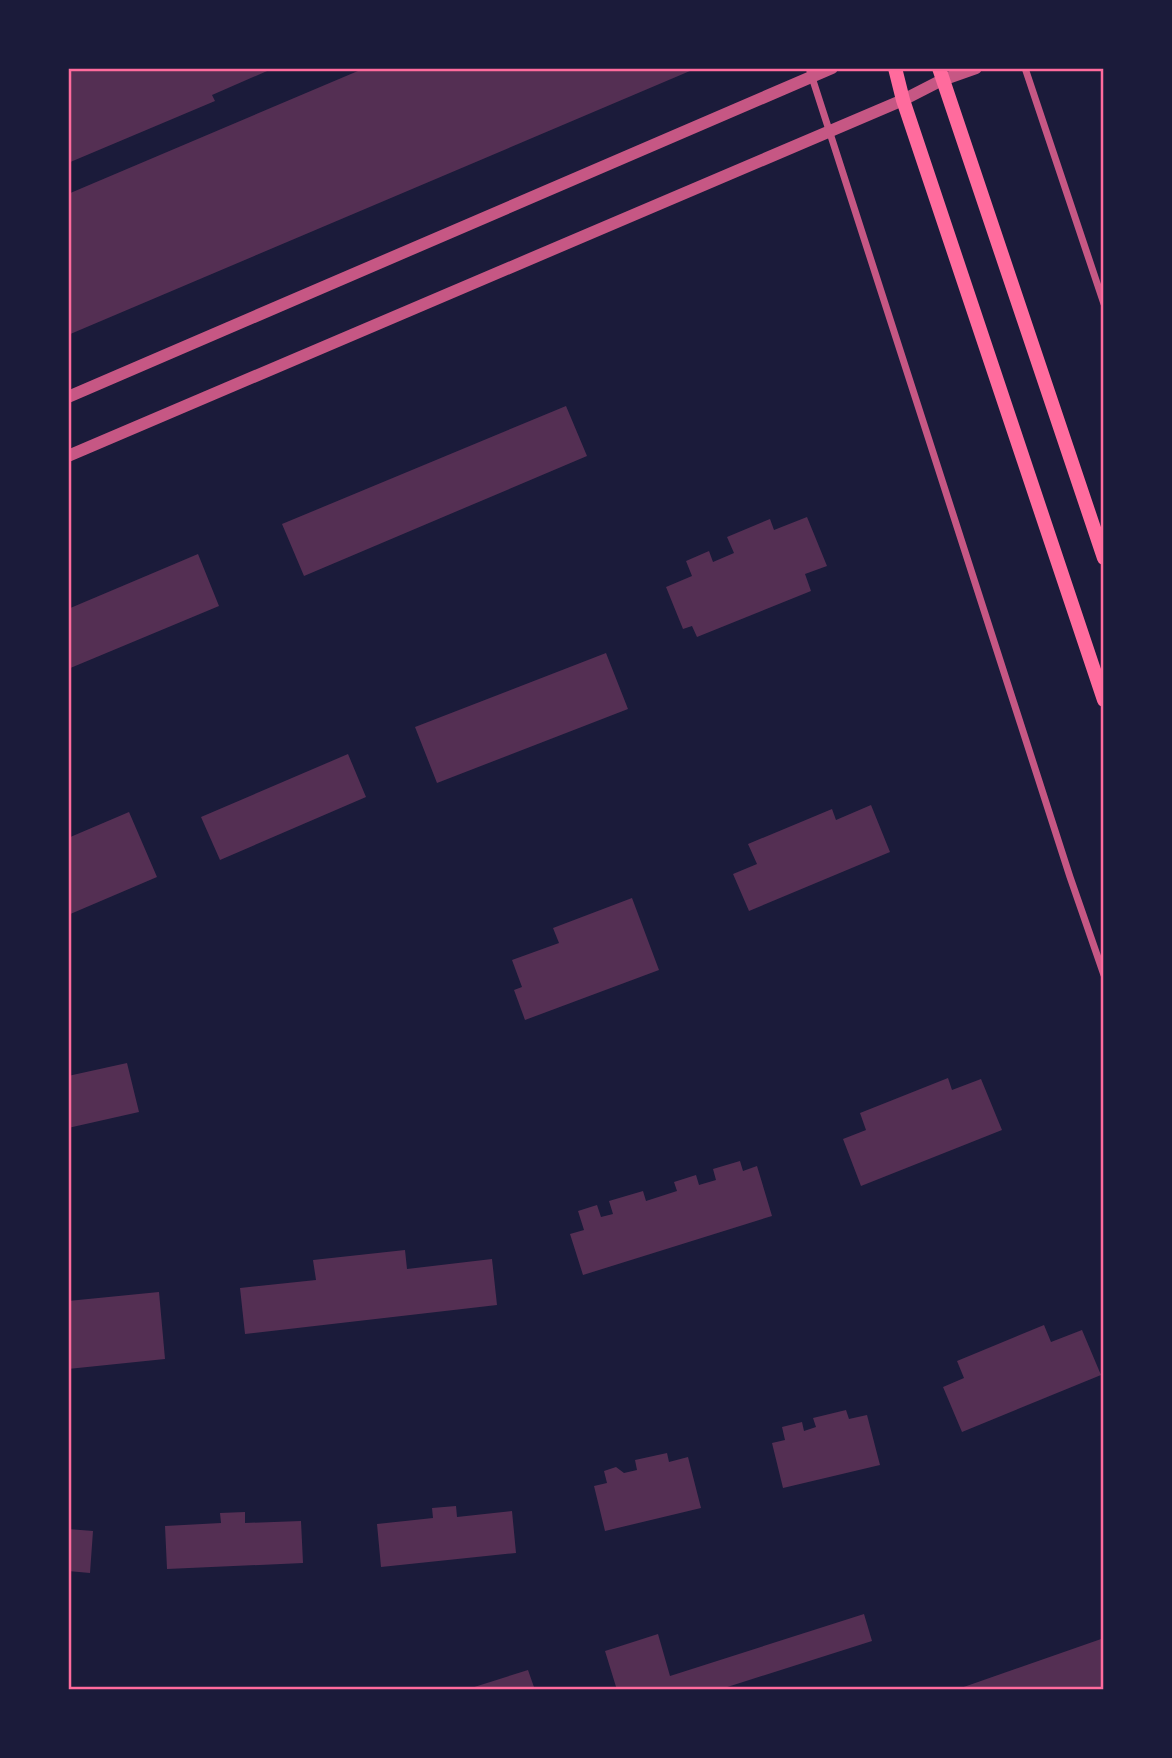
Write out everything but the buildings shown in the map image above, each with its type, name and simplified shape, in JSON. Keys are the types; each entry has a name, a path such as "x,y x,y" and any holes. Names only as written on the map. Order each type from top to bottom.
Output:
{"main road":[{"path":"895,68 903,100 1104,700"},
{"path":"940,74 1104,558"}],"street":[{"path":"68,397 810,72 832,68"},
{"path":"68,456 903,100 940,74 976,68"},
{"path":"1026,68 1104,304"},
{"path":"810,72 1104,975"}]}
